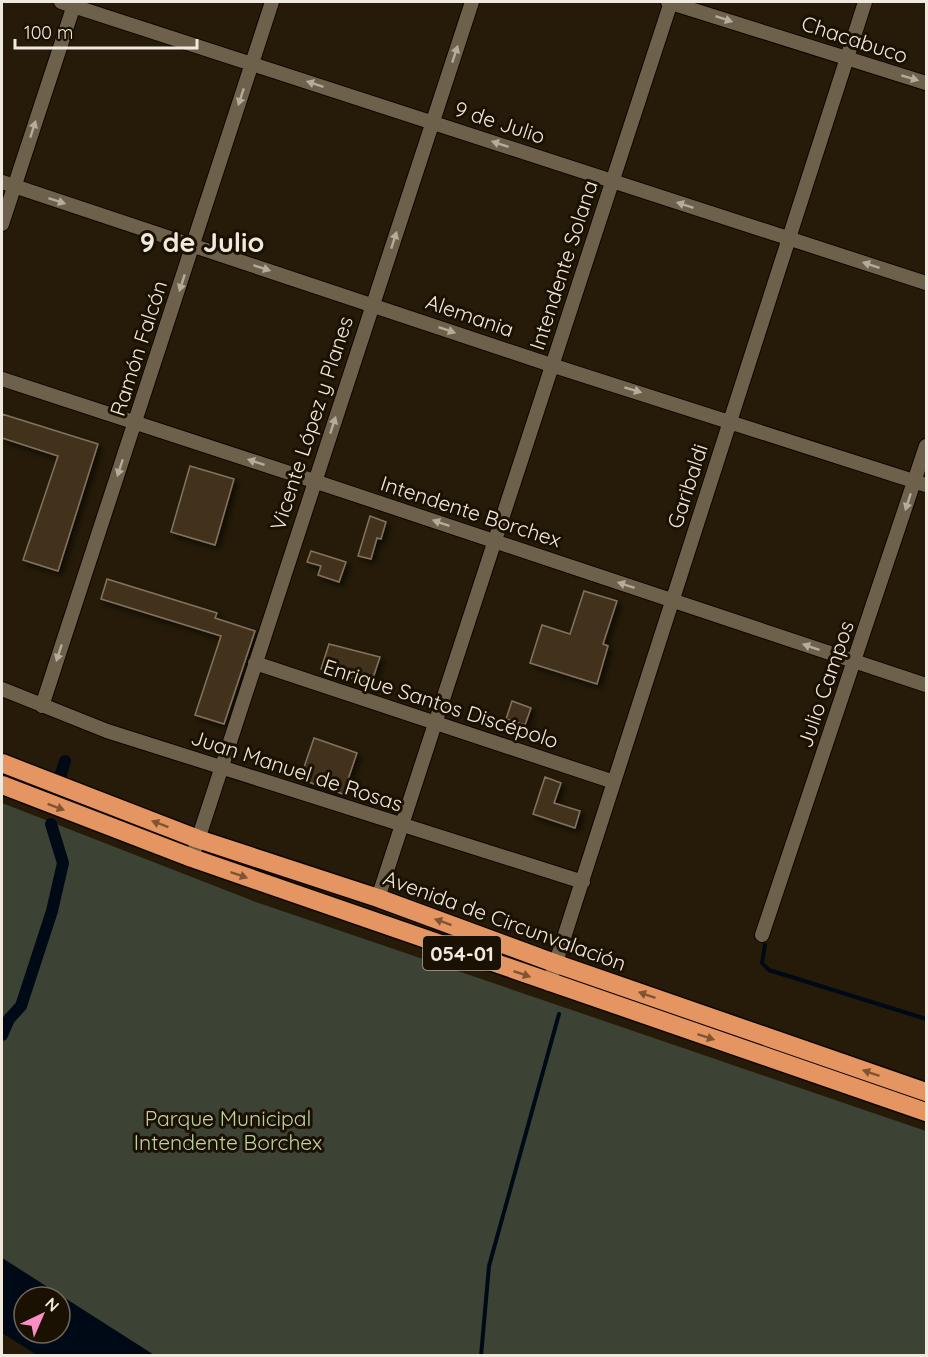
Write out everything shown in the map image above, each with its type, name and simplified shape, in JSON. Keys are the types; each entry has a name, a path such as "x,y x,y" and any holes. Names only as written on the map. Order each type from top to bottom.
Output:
{"highway":[{"name":"Avenida de Circunvalación","path":"2,763 198,839 378,898 557,964 927,1092"},
{"name":"Avenida de Circunvalación","path":"2,785 192,858 549,984 927,1112"}],"street":[{"name":"Ramón Falcón","path":"42,706 272,2"},
{"name":"Vicente López y Planes","path":"192,858 472,2"},
{"name":"Chacabuco","path":"670,2 927,83"},
{"name":"Intendente Solana","path":"378,898 670,2"},
{"name":"Garibaldi","path":"549,984 865,2"},
{"name":"9 de Julio","path":"70,3 927,283"},
{"path":"2,224 8,184 70,3"},
{"name":"Alemania","path":"8,184 551,365 921,483"},
{"name":"Intendente Borchex","path":"2,379 315,480 927,685"},
{"name":"Julio Campos","path":"762,935 845,685 856,662 921,483 927,446"},
{"name":"Enrique Santos Discépolo","path":"255,663 614,782"},
{"name":"Juan Manuel de Rosas","path":"2,689 107,731 583,882"}],"green space":[{"name":"Parque Municipal Intendente Borchex","path":"2,803 256,902 926,1131 926,1355 154,1355 72,1303 72,1285 44,1285 2,1258"}],"shaded area":[{"path":"2,1258 44,1285 12,1285 12,1339 2,1333"},
{"path":"72,1303 154,1355 37,1355 21,1345 72,1345"}],"building":[{"path":"2,414 98,444 58,571 23,560 58,456 2,438"},
{"path":"190,466 234,479 215,545 171,532"},
{"path":"370,516 386,522 381,539 377,538 371,559 358,556"},
{"path":"311,551 346,562 339,582 318,575 321,566 307,562"},
{"path":"107,579 217,613 215,618 255,631 224,724 195,715 221,636 101,599"},
{"path":"584,591 617,601 603,644 608,646 597,684 530,663 542,625 570,634"},
{"path":"329,644 380,657 371,684 321,669"},
{"path":"512,701 531,708 525,725 506,719"},
{"path":"314,738 357,753 343,794 300,779"},
{"path":"545,777 561,783 554,803 580,811 575,828 533,814"}],"waterway":[{"path":"60,777 65,761"},
{"path":"2,1035 9,1019 21,1006 52,911 63,863 51,824"},
{"path":"765,945 762,963 769,970 926,1019"},
{"path":"481,1356 489,1266 559,1014"}],"district":[{"name":"9 de Julio","path":"202,242"}]}
